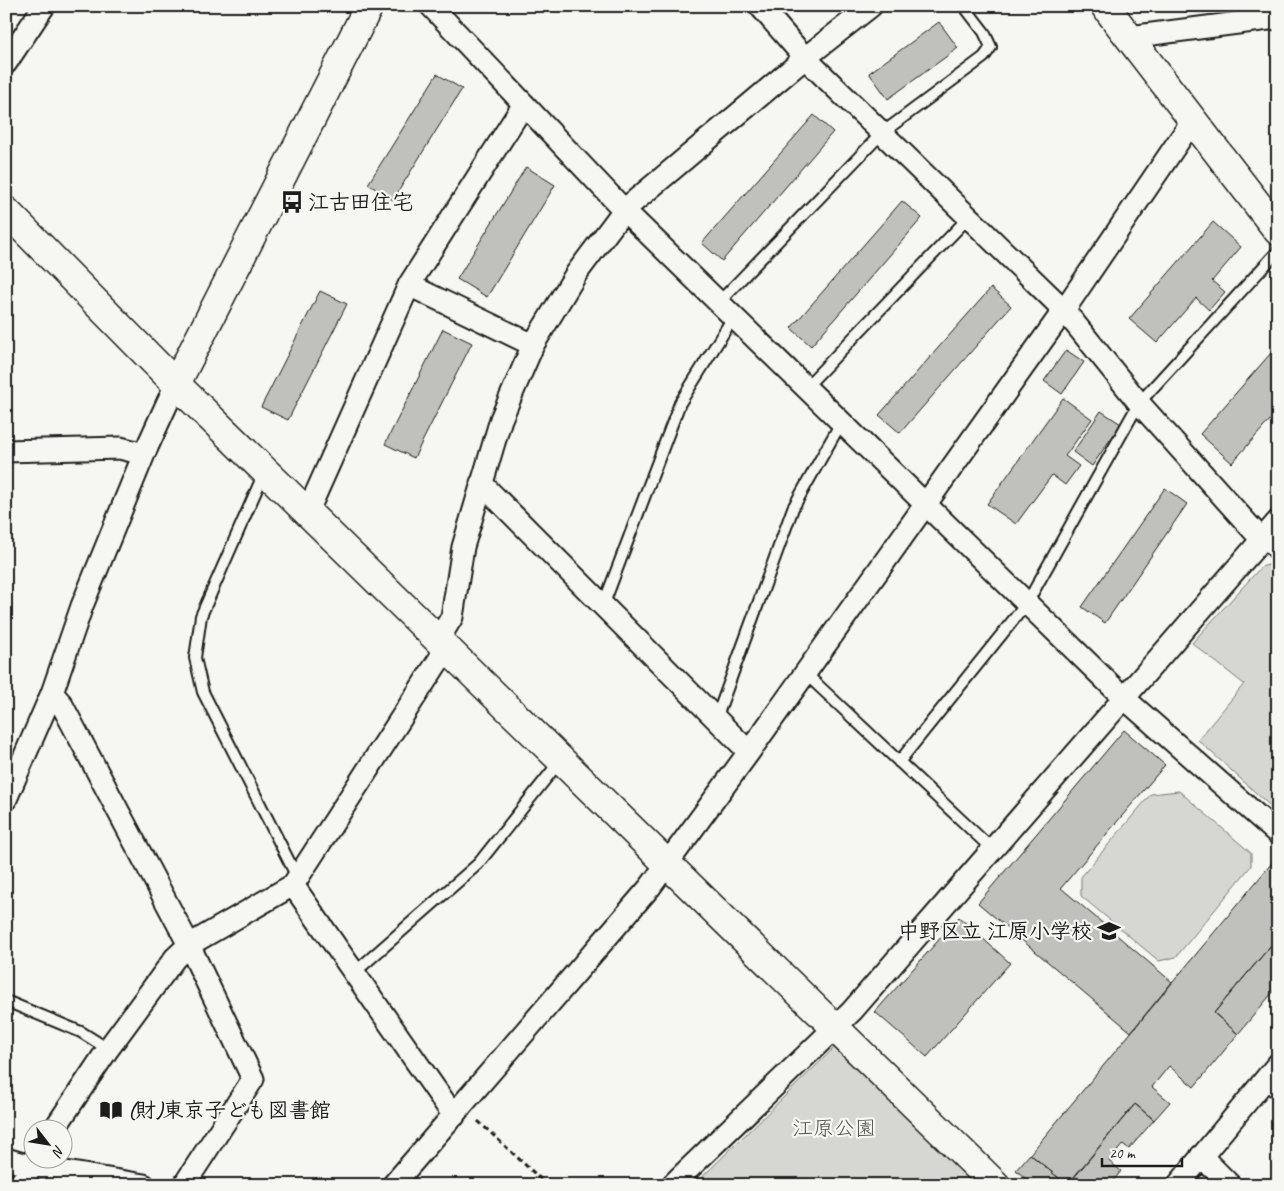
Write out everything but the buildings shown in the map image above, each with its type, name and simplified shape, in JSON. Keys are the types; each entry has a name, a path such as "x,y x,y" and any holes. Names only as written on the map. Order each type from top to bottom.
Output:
{"street":[{"path":"6,63 44,6"},
{"path":"6,799 52,694 82,606 144,454 176,384 369,6"},
{"path":"431,6 624,210 1124,698 1278,834"},
{"path":"760,6 804,58 1064,310 1139,403 1262,540"},
{"path":"62,1118 108,1050 175,958 189,945 295,882 442,644 452,618 463,547 501,419 533,345 576,274 624,210 804,58 871,6"},
{"path":"1105,6 1278,231"},
{"path":"1129,37 1278,18"},
{"path":"308,511 408,284 524,104"},
{"path":"393,1185 650,887 749,752 1064,310 1193,120"},
{"path":"6,211 176,384 996,1185"},
{"path":"408,284 533,345"},
{"path":"6,451 120,448 144,454"},
{"path":"481,484 749,752"},
{"path":"672,1185 858,1004 1278,521"},
{"path":"52,694 61,703 189,945 253,1079 184,1185"},
{"path":"295,882 354,973 458,1111"},
{"path":"1178,1185 1202,1156 1271,1088 1278,1064"},
{"path":"1202,1156 1230,1185"},
{"path":"6,1159 22,1161"},
{"path":"20,1185 30,1168"},
{"path":"62,1168 144,1185"}],"lane":[{"path":"603,606 680,403 726,309 882,133 984,57 991,47 984,32 964,6"},
{"path":"806,387 969,218"},
{"path":"899,762 1027,603 1139,403 1278,252"},
{"path":"716,719 793,508 842,421"},
{"path":"265,470 201,616 195,658 203,692 295,882"},
{"path":"1262,540 1278,558"},
{"path":"805,673 993,850"},
{"path":"354,973 478,864 561,760"},
{"path":"6,1001 81,1032 108,1050"}],"path":[{"path":"458,1111 547,1185"}],"green space":[{"path":"1272,564 1278,570 1278,813 1198,740 1244,684 1192,643 1261,567"},
{"path":"1179,791 1251,853 1251,866 1176,957 1159,961 1081,896 1081,877 1151,794"},
{"name":"江原公園","path":"834,1048 976,1185 694,1185"}],"place":[{"name":"江古田住宅","path":"292,202"},
{"name":"中野区立 江原小学校","path":"1109,931"},
{"name":"(財)東京子ども図書館","path":"111,1110"}]}
